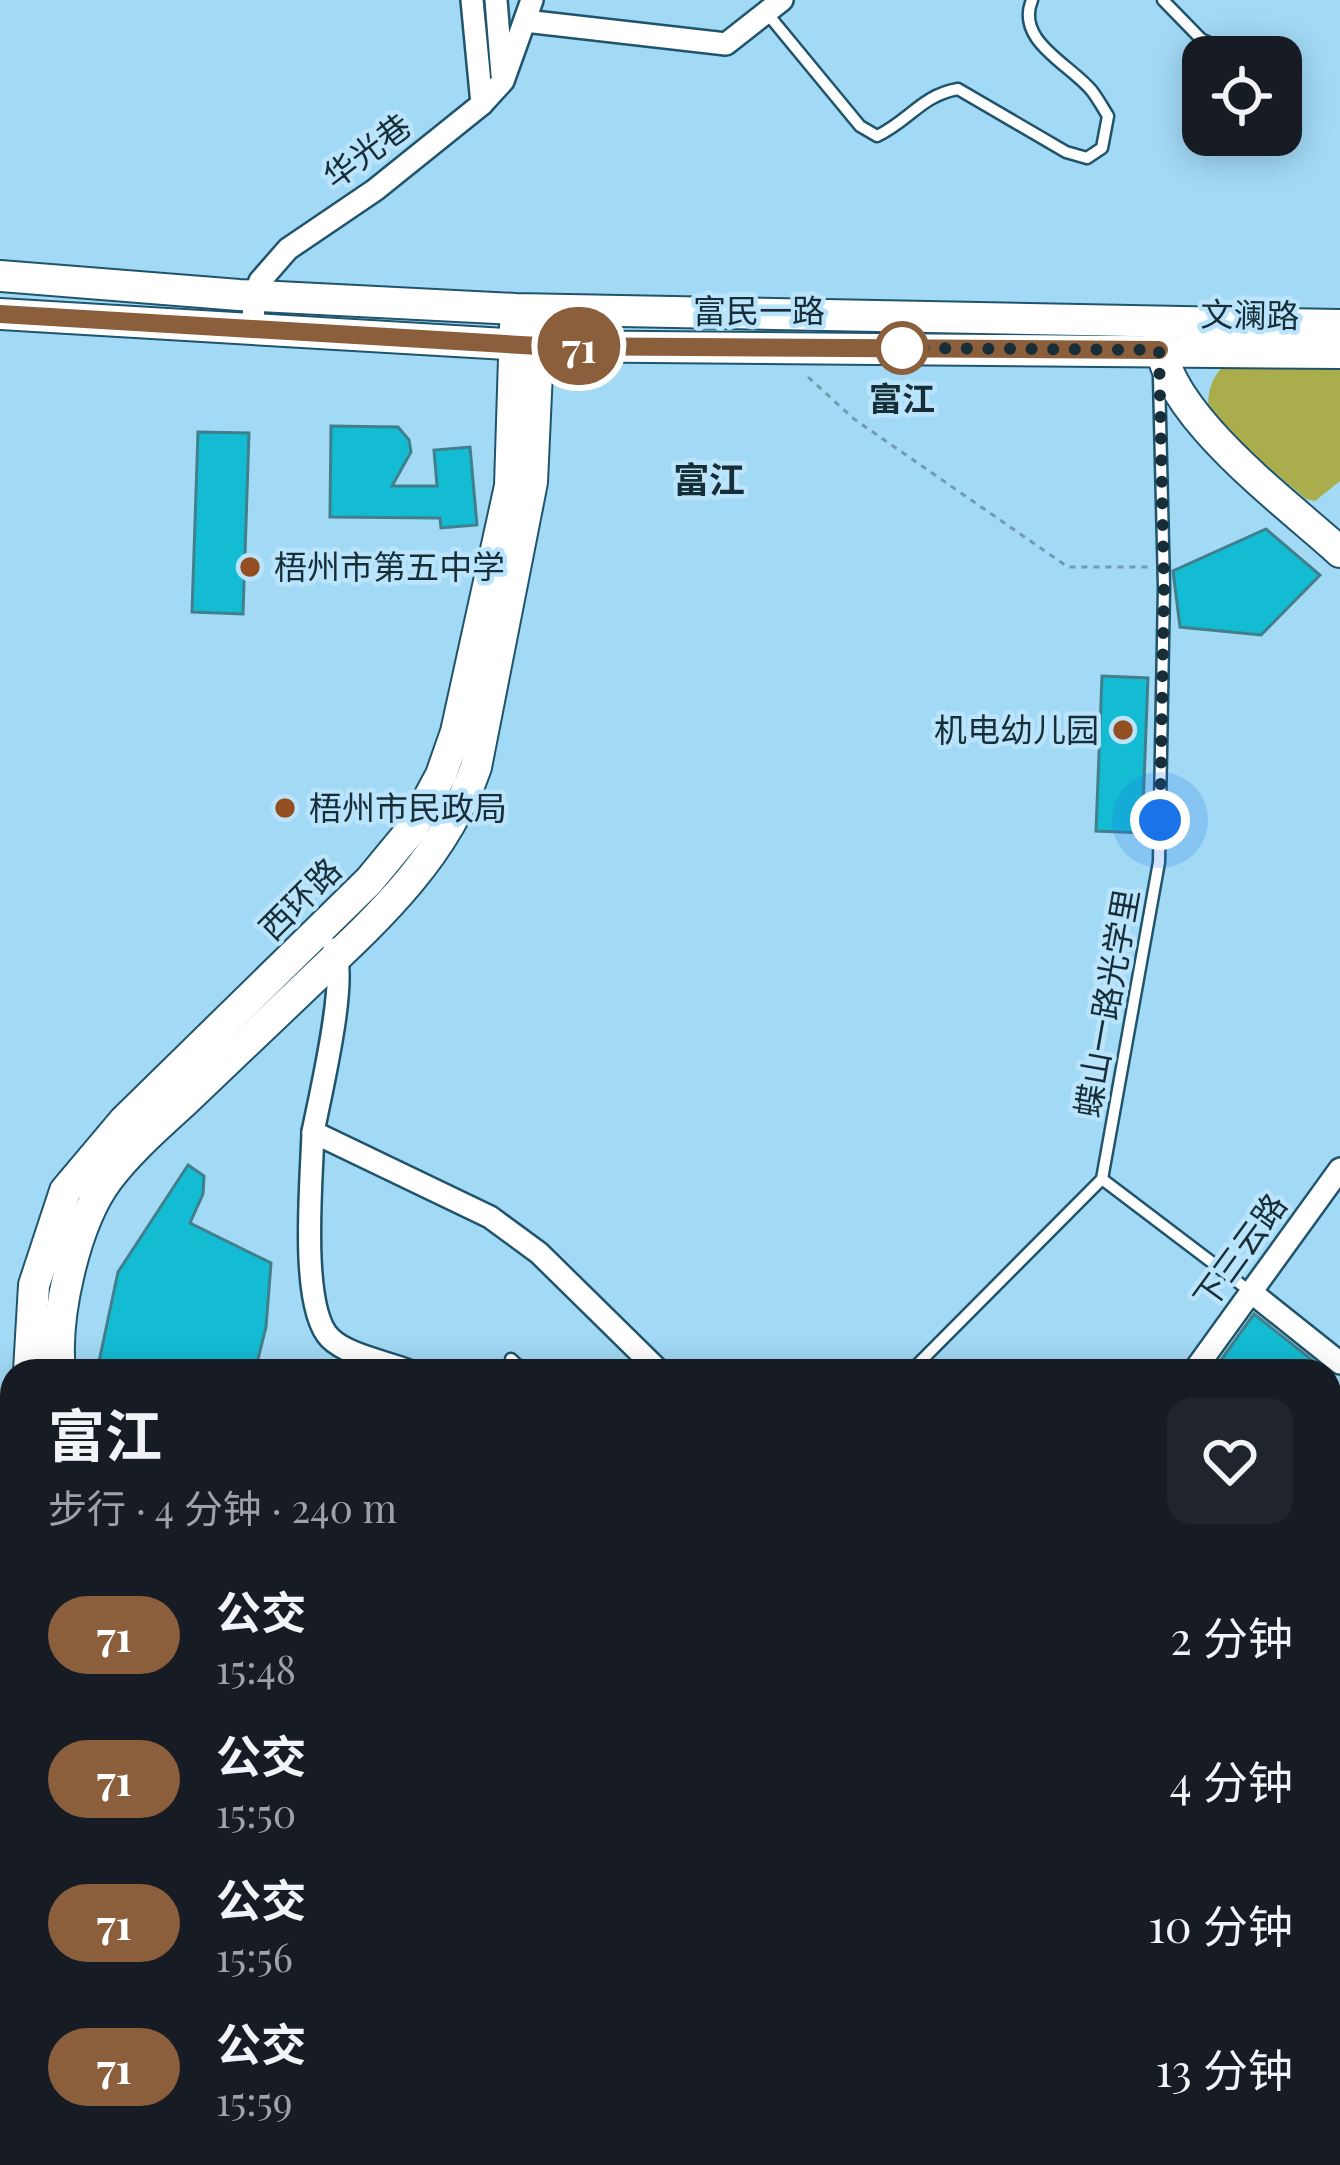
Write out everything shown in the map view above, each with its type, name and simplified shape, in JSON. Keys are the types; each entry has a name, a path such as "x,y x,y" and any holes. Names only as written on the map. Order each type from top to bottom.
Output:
{"main road":[{"path":"0,276 254,296 1160,336 1172,384 1194,416 1340,552"},
{"name":"西环路","path":"59,1359 70,1262 105,1183 330,943 412,830 442,776 510,486 528,309"},
{"name":"富民一路","path":"0,314 526,345 1160,336"},
{"name":"文澜路","path":"1160,336 1340,325"},
{"name":"文澜路","path":"1160,336 1340,352"},
{"name":"西环路","path":"30,1359 34,1286 65,1191 124,1120 330,943"}],"street":[{"path":"472,0 482,104"},
{"path":"496,0 503,81"},
{"name":"华光巷","path":"254,296 267,269 288,249 375,190 482,104 503,81 528,10 726,44 774,6"},
{"path":"253,329 254,296"},
{"path":"330,943 338,994 314,1132 312,1283 323,1330 334,1342 378,1359"},
{"path":"314,1132 490,1217 538,1253 647,1359"},
{"name":"下三云路","path":"1203,1359 1340,1169"},
{"path":"1251,1292 1334,1359"}],"lane":[{"path":"774,6 860,126 877,136 899,126 933,93 958,89 1066,152 1087,158 1102,148 1108,116 1092,91 1033,36 1026,14 1032,0"},
{"path":"1162,0 1198,36"},
{"name":"蝶山一路光学里","path":"1102,1179 1159,862 1164,568 1160,336"},
{"path":"922,1359 1102,1179 1251,1292"}],"path":[{"path":"808,376 854,419 1068,567 1164,568"}],"shaded area":[{"path":"1228,363 1340,365 1340,481 1315,501 1306,499 1211,419 1210,388"}],"building":[{"path":"331,426 398,427 409,440 411,452 392,486 437,486 434,450 470,447 477,525 441,528 440,518 330,517"},
{"path":"198,432 249,433 243,614 192,612"},
{"path":"1266,529 1320,575 1261,635 1180,627 1173,571"},
{"path":"1102,676 1148,678 1142,833 1096,831"},
{"path":"188,1165 204,1176 203,1194 190,1223 271,1263 266,1327 258,1359 100,1359 118,1272"},
{"path":"1254,1314 1311,1359 1222,1359"}],"bus line":[{"name":"71","path":"0,314 538,346 1159,350"}],"place":[{"name":"富江","path":"902,348"},
{"name":"梧州市第五中学","path":"250,567"},
{"name":"机电幼儿园","path":"1123,730"},
{"name":"梧州市民政局","path":"285,808"}],"district":[{"name":"富江","path":"709,480"}],"route":[{"path":"902,348 1159,350 1164,587 1160,820"}]}
